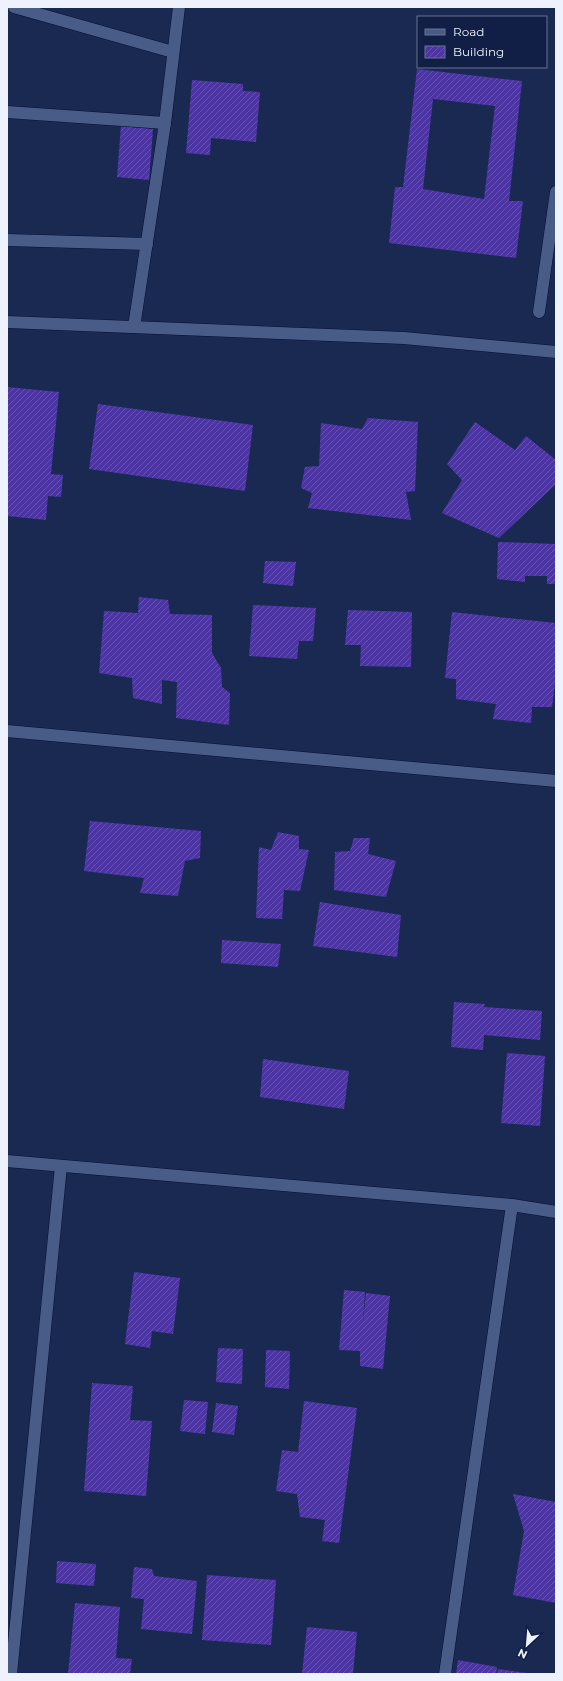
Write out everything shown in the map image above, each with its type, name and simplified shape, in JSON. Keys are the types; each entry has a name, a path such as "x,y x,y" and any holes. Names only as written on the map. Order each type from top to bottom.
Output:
{"street":[{"path":"14,7 42,11 173,52"},
{"path":"134,327 165,123 179,7"},
{"path":"7,112 165,123"},
{"path":"539,312 556,192"},
{"path":"7,240 147,244"},
{"path":"7,322 404,338 556,352"},
{"path":"7,730 556,781"},
{"path":"7,1161 512,1206 556,1212"},
{"path":"11,1674 61,1166"},
{"path":"445,1674 512,1206"}],"building":[{"path":"417,69 522,81 509,201 523,201 516,258 389,243 395,187 403,187","holes":["433,99 495,106 484,199 423,189"]},
{"path":"192,80 243,84 243,91 260,92 256,142 211,138 210,155 186,153"},
{"path":"121,126 153,129 149,180 117,177"},
{"path":"7,387 59,392 51,474 63,475 61,497 48,496 46,520 7,516"},
{"path":"98,404 253,425 245,491 89,469"},
{"path":"368,418 418,422 415,491 406,492 411,520 308,508 312,493 301,488 305,467 319,466 321,423 362,429"},
{"path":"475,422 515,450 526,436 556,460 556,484 499,538 442,513 462,480 447,464"},
{"path":"498,542 556,544 556,584 547,584 547,576 525,576 525,582 497,579"},
{"path":"265,561 296,562 293,586 263,583"},
{"path":"139,597 168,600 170,614 212,615 212,653 221,668 222,687 230,693 229,725 176,718 177,682 162,680 162,704 133,698 132,678 99,673 104,611 138,613"},
{"path":"253,605 316,608 313,641 299,641 297,659 249,656"},
{"path":"348,610 412,612 411,667 360,666 361,645 345,645"},
{"path":"452,612 556,623 556,676 552,707 532,707 531,723 493,719 496,704 456,699 456,679 445,678"},
{"path":"90,821 201,831 200,858 185,861 178,896 140,893 144,878 84,871"},
{"path":"278,832 299,836 299,849 309,850 300,891 284,890 282,919 256,918 259,847 271,850"},
{"path":"354,838 370,838 368,854 396,861 386,897 334,890 335,852 350,851"},
{"path":"320,902 401,915 397,957 313,946"},
{"path":"222,940 281,944 278,967 221,963"},
{"path":"454,1002 485,1004 484,1007 542,1011 540,1040 484,1035 483,1050 451,1047"},
{"path":"507,1053 545,1056 540,1126 501,1123"},
{"path":"263,1059 349,1071 344,1109 260,1097"},
{"path":"134,1272 180,1278 173,1334 152,1331 150,1348 125,1344"},
{"path":"344,1290 365,1292 363,1323 366,1293 390,1296 383,1369 360,1366 360,1351 339,1350"},
{"path":"218,1348 243,1349 242,1384 216,1382"},
{"path":"266,1350 290,1351 289,1389 265,1387"},
{"path":"92,1383 133,1386 130,1420 152,1421 146,1496 84,1491"},
{"path":"184,1400 208,1402 205,1434 180,1431"},
{"path":"304,1401 357,1408 339,1543 322,1541 325,1520 300,1517 297,1494 276,1491 282,1450 298,1452"},
{"path":"216,1403 238,1406 234,1435 212,1432"},
{"path":"513,1494 556,1502 556,1603 513,1595 524,1531"},
{"path":"57,1561 96,1564 94,1586 56,1583"},
{"path":"134,1567 152,1569 154,1576 197,1581 192,1634 141,1629 144,1599 131,1598"},
{"path":"207,1575 276,1580 271,1645 202,1640"},
{"path":"75,1603 120,1607 116,1658 132,1659 130,1674 68,1674"},
{"path":"307,1627 357,1632 353,1674 302,1674"},
{"path":"458,1660 497,1667 496,1674 456,1674"},
{"path":"498,1669 527,1673 527,1674 497,1674"}]}
